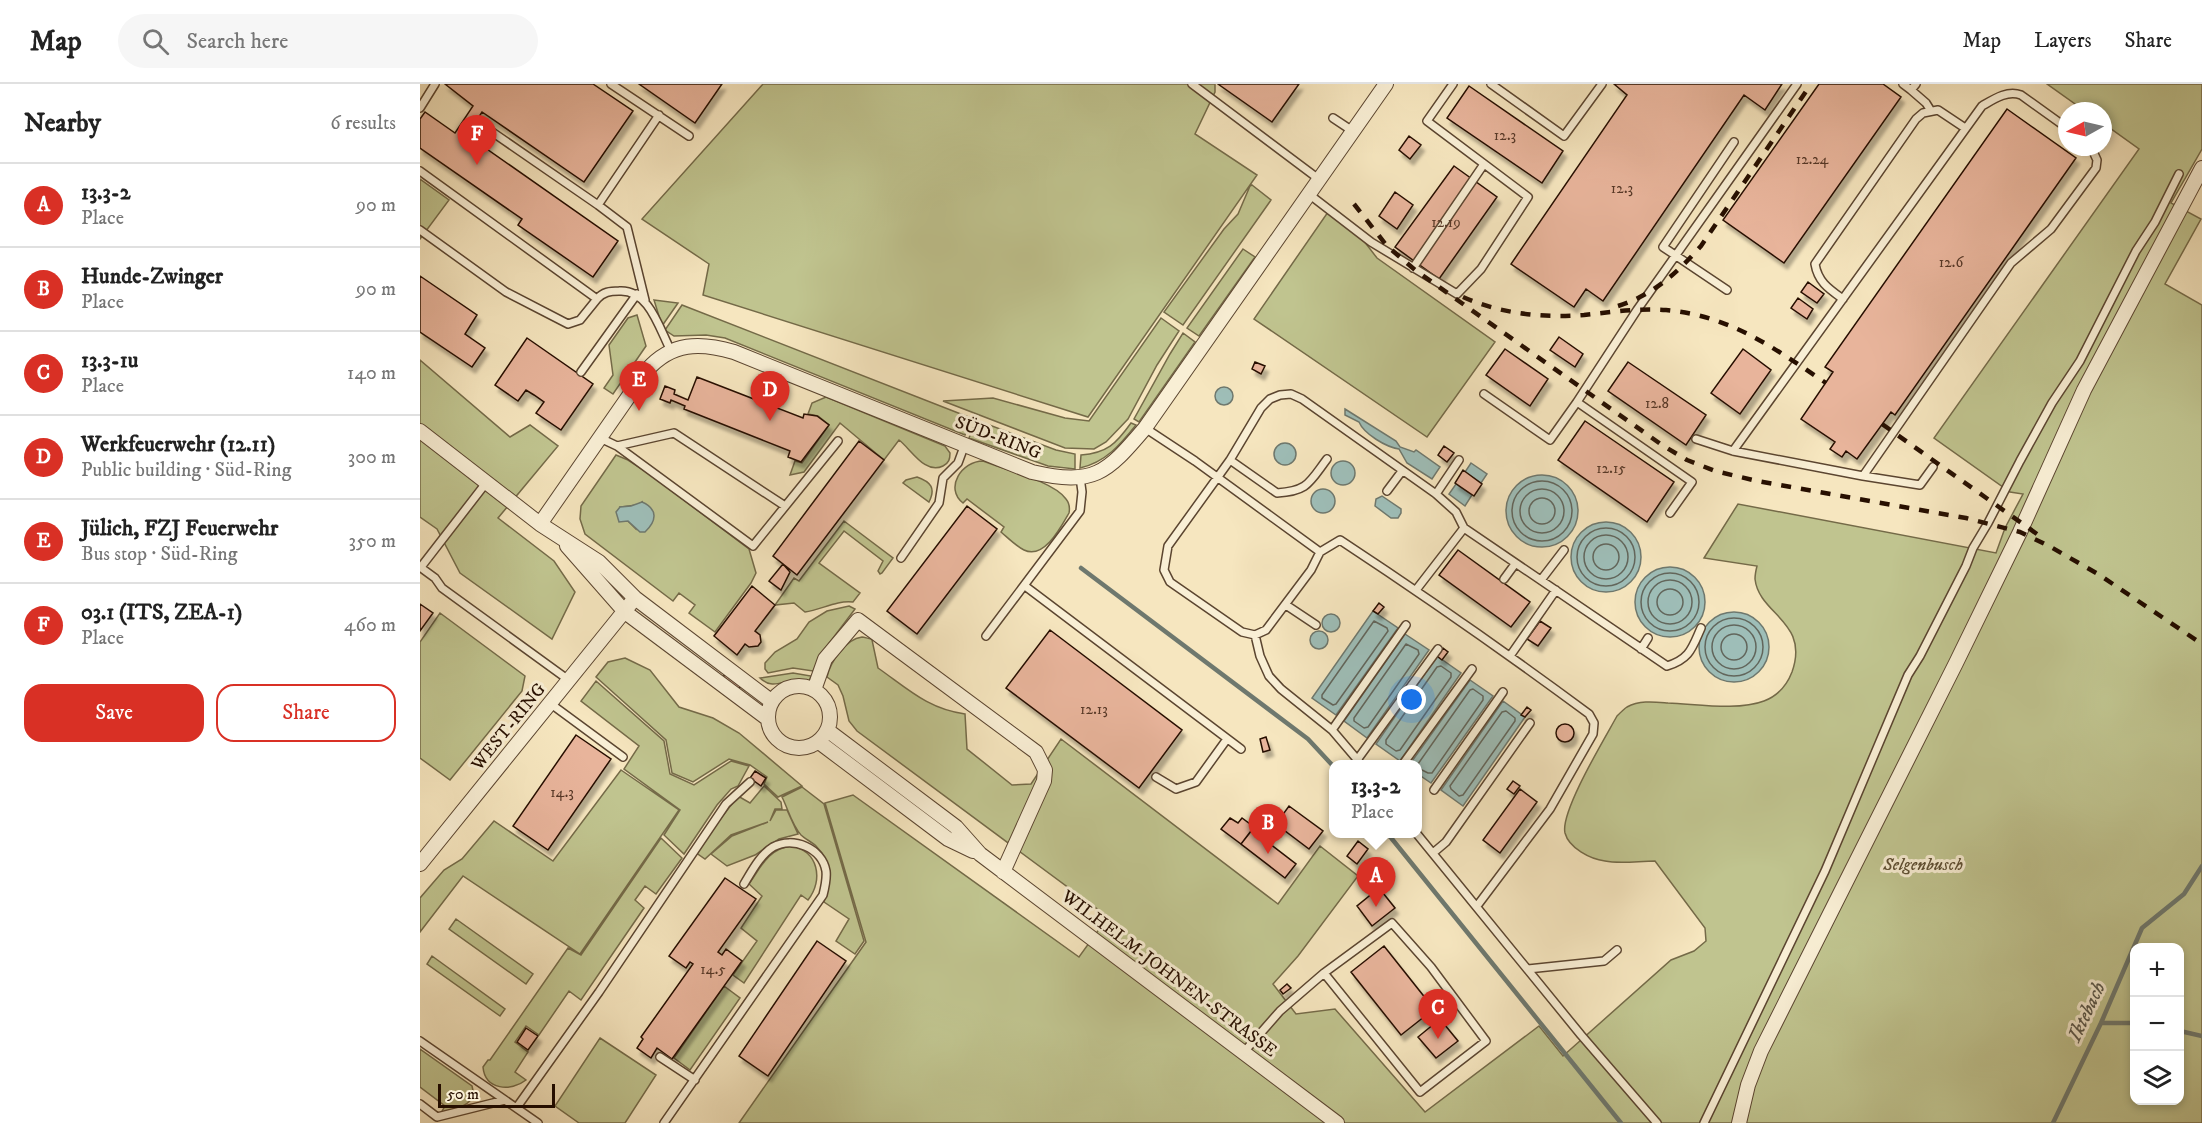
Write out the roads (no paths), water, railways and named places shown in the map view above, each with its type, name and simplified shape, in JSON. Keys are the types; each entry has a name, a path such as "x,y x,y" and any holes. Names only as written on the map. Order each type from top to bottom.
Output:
{"street":[{"name":"SÜD-RING","path":"540,524 647,370 662,355 690,346 704,346 734,352 1032,472 1066,478 1102,471 1118,460 1145,428 1386,84"},
{"path":"1739,1123 1748,1085 1761,1051 1956,663 2020,532 2084,390 2202,168"},
{"path":"420,431 540,524 599,562 635,598 771,701"},
{"path":"562,539 625,612 768,719"},
{"name":"WEST-RING","path":"420,864 635,598"},
{"path":"814,690 825,659 858,620 1036,752 1045,770 1044,781 1003,872"},
{"path":"789,687 814,690 824,699 829,712 823,736 802,748 792,748 775,737 769,729 771,701 789,687"},
{"name":"WILHELM-JOHNEN-STRASSE","path":"823,736 956,827 980,854 1003,872 1337,1123"}],"lane":[{"path":"420,108 435,84"},
{"path":"611,84 689,136"},
{"path":"1192,84 1320,180"},
{"path":"1310,195 1371,242 1456,294 1481,269 1527,197 1427,121 1453,84"},
{"path":"1491,84 1564,136 1602,84"},
{"path":"1484,394 1550,440 1675,255 1797,84"},
{"path":"1903,84 1914,87 1931,111"},
{"path":"1733,451 1982,106 2004,95 2014,93 2021,95 2058,122"},
{"path":"1843,299 1823,285 1815,264 1916,119 1923,113 1938,110 1965,128"},
{"path":"598,206 659,116"},
{"path":"1333,118 1354,132"},
{"path":"482,125 627,227 645,300 671,351"},
{"path":"1727,290 1663,246 1734,142"},
{"path":"1863,476 2011,263 2051,230 2096,168 2095,156"},
{"path":"1413,268 1484,164"},
{"path":"420,171 597,299"},
{"path":"1704,1123 1825,871 1908,675 1920,656 1973,548 2020,461 2052,403 2080,361 2136,251 2155,222 2180,174"},
{"path":"420,230 506,292 568,324 580,320 602,294 621,290 637,294 645,300"},
{"path":"581,372 637,294"},
{"path":"1477,906 1550,808 1593,734 1594,723 1589,714 1510,656 1341,540 1320,552 1311,570 1286,605 1266,630 1255,635 1242,632 1170,582 1164,570 1168,546 1230,460 1261,408 1270,399 1280,395 1291,394 1302,399 1436,495 1456,512 1464,528 1667,666 1679,663 1688,655 1701,628"},
{"path":"1577,402 1692,482 1670,513"},
{"path":"1145,428 1320,552"},
{"path":"617,446 674,433 785,506"},
{"path":"600,438 617,446 753,546 838,441"},
{"path":"1696,439 1733,451 1920,485 1933,467"},
{"path":"901,558 939,503 943,478 958,463 965,444"},
{"path":"1230,460 1276,493 1299,490 1308,484 1327,459"},
{"path":"1436,495 1459,460"},
{"path":"1387,491 1402,471"},
{"path":"986,636 1080,511 1082,492 1080,477"},
{"path":"486,483 421,567 435,578 442,588 570,681"},
{"path":"1416,590 1464,528"},
{"path":"1541,580 1564,550"},
{"path":"1504,579 1515,564"},
{"path":"1025,586 1241,749"},
{"path":"1510,656 1556,590"},
{"path":"1286,605 1316,625"},
{"path":"1332,730 1406,625"},
{"path":"1255,635 1260,656 1269,675 1281,689 1332,730 1357,760"},
{"path":"1641,649 1648,638"},
{"path":"1360,760 1438,649"},
{"path":"1407,760 1472,669"},
{"path":"1434,790 1503,692"},
{"path":"551,704 623,757"},
{"path":"1433,853 1446,842 1530,723"},
{"path":"1155,777 1176,789 1196,782 1227,739"},
{"path":"517,1107 599,992 726,804 750,782"},
{"path":"1421,838 1581,1035 1657,1123"},
{"path":"664,1123 823,895 826,872 815,852 796,843 786,843 776,846 761,857 744,884"},
{"path":"1243,1053 1280,1011 1324,973 1392,923 1431,967 1486,1041 1420,1092 1324,973"},
{"path":"1528,969 1604,961 1617,950"},
{"path":"420,1041 538,1123"},
{"path":"660,1057 695,1080"},
{"path":"420,1104 437,1117 505,1100"}],"water":[{"path":"1224,387 1230,390 1233,396 1230,402 1224,405 1218,402 1215,396 1218,390"},
{"path":"1345,409 1396,441 1400,447 1414,452 1416,450 1440,467 1432,479 1407,463 1399,449 1376,439 1359,422 1345,415"},
{"path":"1285,443 1295,450 1296,454 1289,464 1285,465 1275,458 1274,454 1281,444"},
{"path":"1343,461 1352,464 1355,473 1352,482 1343,485 1334,482 1331,473 1334,464"},
{"path":"1471,463 1487,474 1481,483 1465,472"},
{"path":"1542,475 1562,481 1572,491 1578,511 1572,531 1562,541 1542,547 1522,541 1512,531 1506,511 1512,491 1522,481"},
{"path":"1456,484 1472,495 1465,506 1449,494"},
{"path":"1323,489 1331,493 1335,501 1331,509 1323,513 1315,509 1311,501 1315,493"},
{"path":"1382,496 1401,509 1398,518 1391,518 1375,506 1376,499"},
{"path":"642,502 651,508 654,516 652,524 645,532 640,532 628,521 619,522 616,512 620,507"},
{"path":"1599,522 1613,522 1626,528 1635,537 1641,550 1639,570 1631,582 1613,592 1599,592 1586,586 1577,577 1571,564 1571,550 1577,537 1586,528"},
{"path":"1663,567 1677,567 1690,573 1699,582 1705,595 1703,615 1695,627 1677,637 1663,637 1650,631 1641,622 1635,609 1635,595 1641,582 1650,573"},
{"path":"1373,611 1398,628 1336,715 1312,698"},
{"path":"1734,612 1747,615 1759,622 1766,634 1769,647 1766,660 1759,672 1747,679 1734,682 1721,679 1709,672 1702,660 1699,647 1702,634 1709,622 1721,615"},
{"path":"1331,614 1337,617 1340,623 1337,629 1331,632 1325,629 1322,623 1325,617"},
{"path":"1319,631 1325,634 1328,640 1325,646 1319,649 1313,646 1310,640 1313,634"},
{"path":"1405,634 1429,650 1367,738 1344,721"},
{"path":"1437,656 1461,673 1401,760 1376,744"},
{"path":"1470,680 1493,696 1431,783 1422,777 1422,760 1413,760"},
{"path":"1503,701 1525,717 1463,806 1441,790"}],"waterway":[{"path":"1081,568 1308,739 1329,762"},
{"path":"1391,838 1621,1123"},
{"name":"Iktebach","path":"2053,1123 2101,1023 2142,928 2184,894 2202,866"},
{"path":"2101,1023 2130,1023"},
{"path":"2184,1032 2202,1036"}],"railway":[{"path":"1618,306 1642,296 1664,282 1701,246 1811,84"},
{"path":"1354,204 1387,246 1415,270 1662,445 1687,460 1715,471 1757,481 1966,518 2020,532 2098,574 2202,644"},
{"path":"1463,297 1477,303 1522,314 1553,316 1646,310 1689,313 1711,319 1751,336 1826,383"},
{"path":"1882,424 2037,534"}],"place":[{"name":"03.1 (ITS, ZEA-1)","path":"477,165"},
{"name":"Jülich, FZJ Feuerwehr","path":"639,411"},
{"name":"Werkfeuerwehr (12.11)","path":"770,421"},
{"name":"Hunde-Zwinger","path":"1268,854"},
{"name":"13.3-2","path":"1376,907"},
{"name":"13.3-1u","path":"1438,1039"}],"park label":[{"name":"Selgenbusch","path":"1923,865"}]}
